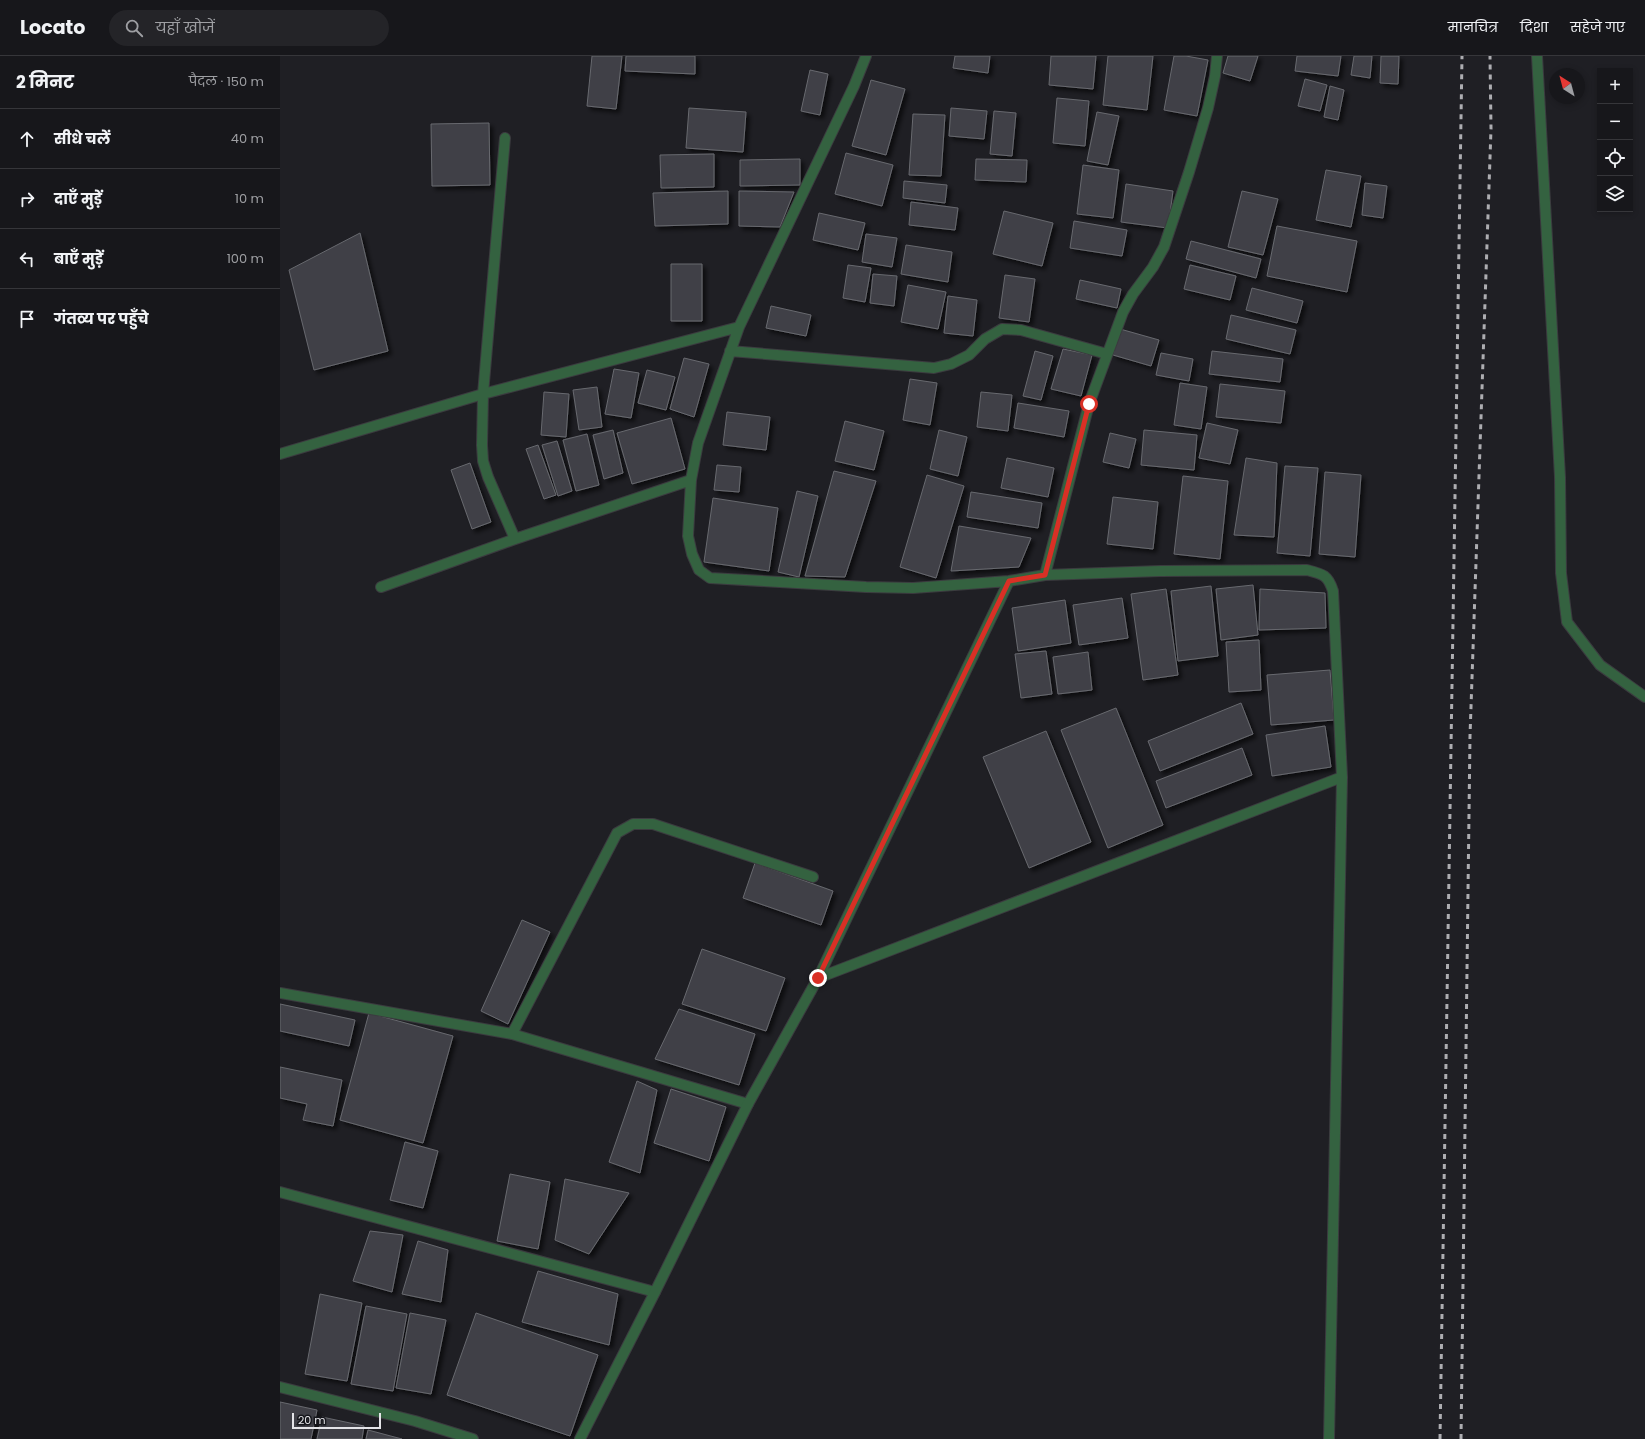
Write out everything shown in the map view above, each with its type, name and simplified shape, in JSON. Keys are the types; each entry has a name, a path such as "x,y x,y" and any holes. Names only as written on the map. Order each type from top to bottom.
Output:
{"street":[{"path":"866,56 854,86 738,327 698,443 690,480 688,536 692,554 699,570 710,578 866,587 913,588 1009,581 1045,575 1160,571 1307,570 1322,574 1330,580 1333,591 1342,777 1329,1439"},
{"path":"1045,575 1089,404 1123,312 1153,267 1164,247 1189,172 1208,108 1215,76 1217,56"},
{"path":"1538,56 1560,477 1561,573 1566,622 1600,665 1645,697"},
{"path":"505,138 483,394 482,445 483,461 488,477 515,539"},
{"path":"280,454 483,394 738,327"},
{"path":"730,351 934,368 951,364 969,355 985,339 1002,330 1021,330 1108,354"},
{"path":"381,587 515,539 690,480"},
{"path":"580,1439 656,1292 748,1104 818,978 1009,581"},
{"path":"818,978 1342,777"},
{"path":"512,1034 617,833 633,824 653,824 812,877"},
{"path":"280,993 512,1034 748,1104"},
{"path":"280,1192 656,1292"},
{"path":"280,1387 415,1421 473,1439"}],"building":[{"path":"592,56 622,56 616,109 587,106"},
{"path":"626,56 695,56 695,74 625,71"},
{"path":"955,56 990,56 988,73 953,68"},
{"path":"1051,56 1096,56 1093,89 1049,85"},
{"path":"1108,56 1153,56 1147,110 1103,105"},
{"path":"1174,56 1186,56 1208,60 1197,116 1164,110"},
{"path":"1228,56 1258,56 1250,81 1223,73"},
{"path":"1297,56 1341,56 1338,76 1295,71"},
{"path":"1354,56 1372,56 1370,78 1351,75"},
{"path":"1381,56 1399,56 1398,84 1380,83"},
{"path":"810,70 828,74 820,115 801,111"},
{"path":"1305,79 1327,85 1320,111 1298,106"},
{"path":"871,80 905,89 886,155 852,146"},
{"path":"1330,86 1344,90 1338,120 1324,117"},
{"path":"1057,98 1089,101 1085,146 1053,143"},
{"path":"689,108 746,112 743,152 686,148"},
{"path":"951,108 987,111 984,139 949,136"},
{"path":"994,111 1016,113 1012,156 990,154"},
{"path":"1097,112 1119,116 1108,165 1087,161"},
{"path":"913,114 945,115 941,176 909,175"},
{"path":"489,123 490,185 432,186 431,124"},
{"path":"846,153 893,165 882,206 835,194"},
{"path":"714,154 714,187 661,188 660,155"},
{"path":"800,159 800,185 740,186 740,160"},
{"path":"976,159 1027,160 1026,182 975,180"},
{"path":"1083,165 1119,170 1113,218 1077,214"},
{"path":"1326,170 1361,176 1351,227 1316,220"},
{"path":"904,181 947,185 945,203 903,198"},
{"path":"1365,183 1387,186 1383,218 1362,215"},
{"path":"1126,184 1173,191 1168,228 1121,222"},
{"path":"728,191 728,224 655,226 653,193"},
{"path":"739,191 794,192 780,227 739,226"},
{"path":"1242,191 1278,199 1263,255 1228,247"},
{"path":"911,202 958,208 955,230 909,225"},
{"path":"1004,211 1053,223 1042,266 993,254"},
{"path":"819,213 865,223 858,250 813,240"},
{"path":"1074,221 1127,230 1122,256 1070,248"},
{"path":"1277,226 1357,241 1347,292 1267,276"},
{"path":"360,233 388,351 314,370 289,270"},
{"path":"866,234 897,238 892,267 862,262"},
{"path":"1191,241 1261,259 1256,278 1186,259"},
{"path":"906,245 952,252 948,282 901,274"},
{"path":"671,264 702,264 702,321 671,321"},
{"path":"848,265 871,268 865,302 843,298"},
{"path":"1190,265 1236,276 1230,300 1184,289"},
{"path":"873,274 897,276 894,306 870,303"},
{"path":"1005,275 1035,279 1029,322 999,318"},
{"path":"1080,280 1121,289 1117,308 1076,299"},
{"path":"908,285 946,292 938,329 901,322"},
{"path":"1252,288 1303,301 1297,323 1246,310"},
{"path":"948,296 977,300 973,336 944,333"},
{"path":"771,306 811,315 806,336 766,328"},
{"path":"1231,315 1296,330 1290,354 1226,339"},
{"path":"1120,329 1159,340 1151,366 1113,355"},
{"path":"1063,349 1092,355 1081,396 1051,389"},
{"path":"1035,351 1053,356 1041,400 1023,396"},
{"path":"1212,351 1283,359 1280,382 1209,374"},
{"path":"1161,353 1193,359 1189,381 1156,375"},
{"path":"684,358 709,364 694,417 670,409"},
{"path":"614,369 639,373 631,418 605,414"},
{"path":"647,370 675,377 666,410 638,403"},
{"path":"910,379 937,383 930,425 903,420"},
{"path":"1180,383 1207,387 1201,429 1174,425"},
{"path":"1220,384 1285,391 1281,423 1216,417"},
{"path":"597,387 602,427 579,430 573,390"},
{"path":"544,392 569,394 566,437 541,435"},
{"path":"981,392 1012,395 1008,431 977,427"},
{"path":"1018,403 1069,411 1064,437 1014,428"},
{"path":"727,412 770,417 766,450 723,445"},
{"path":"671,418 685,469 632,484 617,433"},
{"path":"845,421 884,431 874,470 835,461"},
{"path":"1207,423 1238,430 1230,464 1199,458"},
{"path":"613,430 623,473 604,479 593,435"},
{"path":"939,430 967,437 958,476 930,469"},
{"path":"1144,430 1197,435 1194,470 1141,465"},
{"path":"1110,433 1136,439 1129,468 1103,462"},
{"path":"587,434 599,485 576,491 563,440"},
{"path":"557,441 572,491 558,496 542,445"},
{"path":"538,445 556,495 544,499 526,449"},
{"path":"1007,458 1054,468 1048,497 1001,488"},
{"path":"1246,458 1277,463 1274,537 1234,535"},
{"path":"470,463 491,522 472,529 451,470"},
{"path":"717,465 741,467 739,492 714,490"},
{"path":"1285,466 1318,468 1310,556 1277,553"},
{"path":"834,471 876,481 845,577 805,576"},
{"path":"1325,472 1361,475 1355,557 1319,554"},
{"path":"927,475 964,486 936,578 900,567"},
{"path":"1183,476 1228,481 1220,559 1174,554"},
{"path":"797,491 818,496 799,577 778,572"},
{"path":"971,492 1042,503 1038,528 967,517"},
{"path":"1113,497 1158,502 1153,549 1107,544"},
{"path":"713,498 778,508 769,571 704,562"},
{"path":"959,526 1031,538 1019,567 951,571"},
{"path":"1253,585 1258,635 1221,640 1216,589"},
{"path":"1211,586 1218,656 1178,661 1171,591"},
{"path":"1166,589 1178,675 1143,680 1131,594"},
{"path":"1260,589 1325,593 1326,628 1259,630"},
{"path":"1122,598 1128,638 1079,645 1073,605"},
{"path":"1065,600 1071,643 1018,651 1012,608"},
{"path":"1259,640 1261,690 1229,692 1226,642"},
{"path":"1046,651 1052,694 1021,698 1015,654"},
{"path":"1088,652 1092,690 1058,694 1053,657"},
{"path":"1330,670 1334,720 1271,725 1267,675"},
{"path":"1241,703 1253,734 1160,771 1148,741"},
{"path":"1116,708 1163,825 1108,848 1061,730"},
{"path":"1325,726 1331,767 1272,776 1266,735"},
{"path":"1046,731 1091,842 1029,868 983,757"},
{"path":"1242,748 1252,775 1166,808 1156,781"},
{"path":"755,863 833,891 821,925 743,898"},
{"path":"522,920 550,932 508,1024 481,1011"},
{"path":"702,949 785,978 766,1031 682,1004"},
{"path":"280,1004 355,1020 349,1046 280,1031"},
{"path":"679,1009 755,1034 739,1085 655,1059"},
{"path":"369,1013 453,1036 423,1143 340,1120"},
{"path":"280,1067 342,1080 333,1126 303,1120 307,1104 280,1098"},
{"path":"637,1081 657,1090 640,1173 609,1162"},
{"path":"671,1089 726,1107 709,1161 654,1143"},
{"path":"405,1142 438,1151 423,1208 390,1200"},
{"path":"510,1174 550,1182 538,1249 497,1241"},
{"path":"565,1179 629,1193 589,1254 555,1240"},
{"path":"370,1231 403,1235 392,1292 353,1281"},
{"path":"418,1241 448,1250 441,1302 402,1294"},
{"path":"538,1271 618,1294 609,1345 522,1322"},
{"path":"320,1294 362,1303 347,1381 305,1374"},
{"path":"366,1306 407,1314 393,1391 351,1384"},
{"path":"410,1313 446,1320 431,1394 396,1388"},
{"path":"476,1313 598,1355 570,1436 447,1395"},
{"path":"280,1402 317,1410 311,1439 280,1439"},
{"path":"322,1417 364,1426 362,1439 317,1439"},
{"path":"368,1430 402,1439 366,1439"}],"railway":[{"path":"1440,1439 1462,56"},
{"path":"1461,1439 1470,736 1491,129 1490,56"}],"route":[{"path":"818,978 1009,581 1045,575 1089,404"}]}
